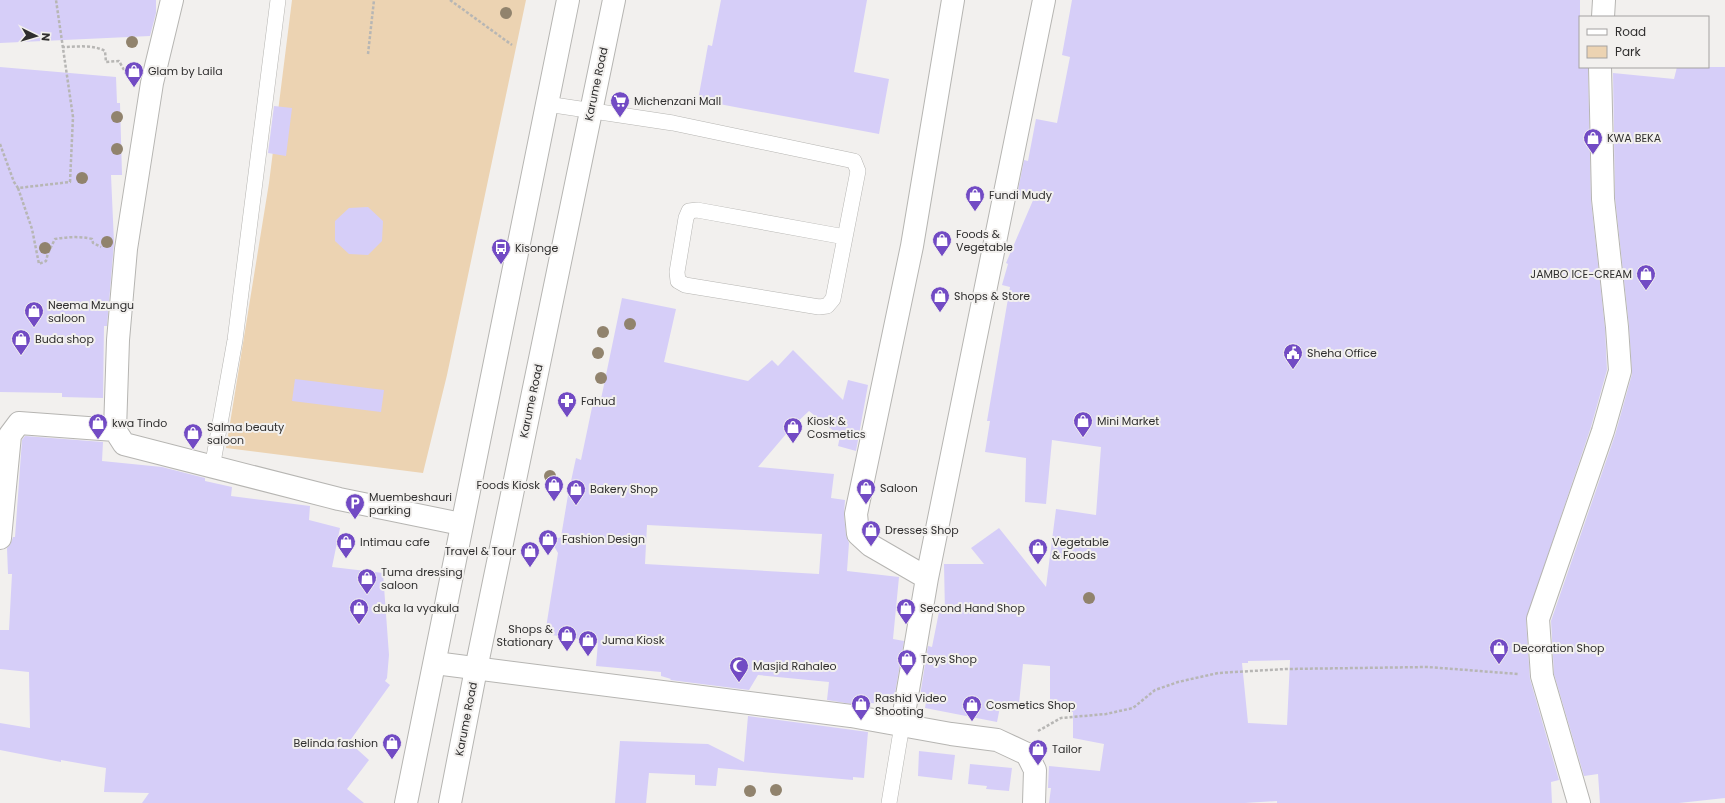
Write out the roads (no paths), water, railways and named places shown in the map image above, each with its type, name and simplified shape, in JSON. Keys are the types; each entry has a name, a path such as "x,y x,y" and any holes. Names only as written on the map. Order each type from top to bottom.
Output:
{"street":[{"path":"172,0 152,83 126,249 118,340 115,430 124,444 212,468 339,499 461,524"},
{"path":"406,803 435,663 461,524 568,0"},
{"name":"Karume Road","path":"450,803 476,669 614,0"},
{"path":"927,578 870,544 858,534 856,514 912,246 953,0"},
{"path":"902,725 927,578 1044,0"},
{"path":"1603,16 1604,0"},
{"path":"1579,803 1542,676 1538,619 1603,431 1620,371 1617,327 1602,199 1600,68"},
{"path":"0,538 10,435 20,423 115,430"},
{"path":"435,663 851,716 951,734 996,740 1027,754 1035,770 1034,803"}],"lane":[{"path":"212,468 235,340 278,0"},
{"path":"547,104 672,123 854,161 858,171 845,237 832,299 827,306 819,307 686,285 678,281 677,272 686,218 689,212 697,210 845,237"},
{"path":"889,803 902,725"}],"place":[{"name":"Glam by Laila","path":"134,88"},
{"name":"Michenzani Mall","path":"620,118"},
{"name":"KWA BEKA","path":"1593,155"},
{"name":"Fundi Mudy","path":"975,212"},
{"name":"Foods & Vegetable","path":"942,257"},
{"name":"Kisonge","path":"501,265"},
{"name":"JAMBO ICE-CREAM","path":"1646,291"},
{"name":"Shops & Store","path":"940,313"},
{"name":"Neema Mzungu saloon","path":"34,328"},
{"name":"Buda shop","path":"21,356"},
{"name":"Sheha Office","path":"1293,370"},
{"name":"Fahud","path":"567,418"},
{"name":"Mini Market","path":"1083,438"},
{"name":"kwa Tindo","path":"98,440"},
{"name":"Kiosk & Cosmetics","path":"793,444"},
{"name":"Salma beauty saloon","path":"193,450"},
{"name":"Foods Kiosk","path":"554,502"},
{"name":"Saloon","path":"866,505"},
{"name":"Bakery Shop","path":"576,506"},
{"name":"Muembeshauri parking","path":"355,520"},
{"name":"Dresses Shop","path":"871,547"},
{"name":"Fashion Design","path":"548,556"},
{"name":"Intimau cafe","path":"346,559"},
{"name":"Vegetable & Foods","path":"1038,565"},
{"name":"Travel & Tour","path":"530,568"},
{"name":"Tuma dressing saloon","path":"367,595"},
{"name":"duka la vyakula","path":"359,625"},
{"name":"Second Hand Shop","path":"906,625"},
{"name":"Shops & Stationary","path":"567,652"},
{"name":"Juma Kiosk","path":"588,657"},
{"name":"Decoration Shop","path":"1499,665"},
{"name":"Toys Shop","path":"907,676"},
{"name":"Masjid Rahaleo","path":"739,683"},
{"name":"Rashid Video Shooting","path":"861,721"},
{"name":"Cosmetics Shop","path":"972,722"},
{"name":"Belinda fashion","path":"392,760"},
{"name":"Tailor","path":"1038,766"}]}
